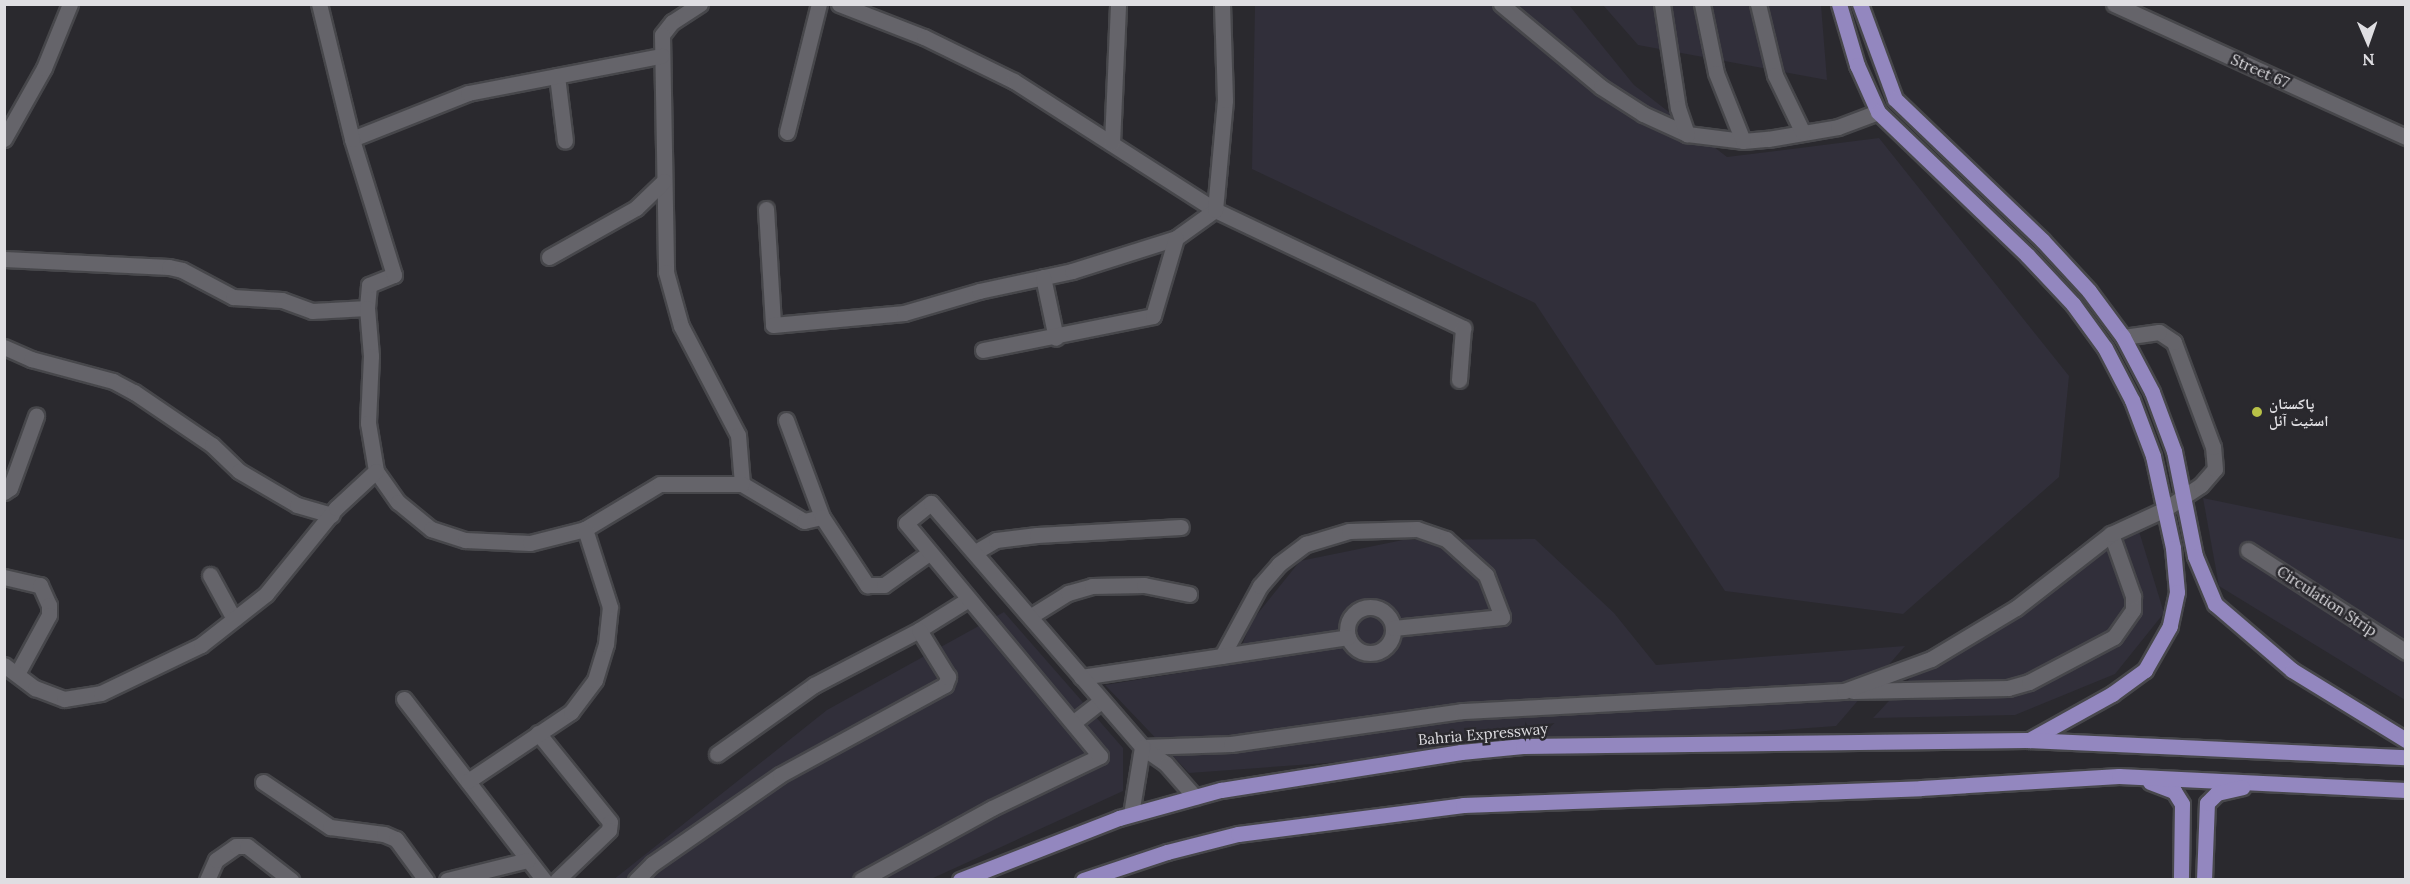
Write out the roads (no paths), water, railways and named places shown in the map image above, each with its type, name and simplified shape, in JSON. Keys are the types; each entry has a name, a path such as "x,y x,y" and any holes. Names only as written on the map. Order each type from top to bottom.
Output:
{"main road":[{"path":"1839,4 1857,65 1878,111 2027,255 2073,304 2105,348 2132,400 2153,456 2165,508 2177,592 2170,626 2145,670 2112,694 2028,740"},
{"path":"1860,4 1895,99 2042,240 2089,291 2122,337 2152,392 2185,494 2195,556 2215,604 2292,670 2406,740"},
{"name":"Bahria Expressway","path":"960,879 1034,848 1131,814 1196,797 1298,776 1523,746 2028,740 2406,757"},
{"path":"2119,776 2162,784 2177,795 2183,809 2181,879"},
{"path":"1083,879 1238,834 1388,812 1526,801 1921,788 2119,776 2295,782 2406,790"},
{"path":"2204,879 2206,808 2217,793 2233,787 2295,782"}],"street":[{"path":"4,139 44,68 70,4"},
{"path":"319,4 352,139 394,275 369,285 367,308 371,356 368,423 376,471 411,516 431,529 465,540 530,543 585,529 660,483 742,484 804,521 822,517"},
{"path":"700,4 672,22 662,35 666,272 681,326 738,435 742,484"},
{"path":"788,132 819,4"},
{"path":"839,4 924,37 1014,81 1215,210 1463,328 1460,380"},
{"path":"1112,143 1118,4"},
{"path":"766,209 773,325 904,313 1043,277 1176,238 1215,210 1225,100 1221,4"},
{"path":"1501,4 1601,87 1643,114 1687,134 1743,141 1838,127 1878,111"},
{"path":"1662,4 1678,108 1687,134"},
{"path":"1702,4 1716,73 1743,141"},
{"path":"1758,4 1774,75 1803,133"},
{"name":"Street 67","path":"2114,4 2406,137"},
{"path":"352,139 468,93 662,56"},
{"path":"557,76 564,141"},
{"path":"549,257 636,207 664,181"},
{"path":"983,350 1056,338 1153,316 1176,238"},
{"path":"4,259 169,267 182,270 233,297 282,300 312,311 367,308"},
{"path":"1043,277 1056,338"},
{"path":"1844,691 1931,659 2016,608 2111,534 2165,508 2201,484 2215,469 2213,447 2197,397 2170,338 2150,331 2122,337"},
{"path":"4,347 31,359 112,381 134,392 212,445 239,471 297,505 332,515"},
{"path":"4,492 10,488 36,416"},
{"path":"786,420 822,517 867,585 884,585 929,553"},
{"path":"4,577 40,585 49,605 49,615 9,672 35,688 64,699 101,693 201,645 266,594 332,515 376,471"},
{"path":"861,879 992,808 1100,756 1074,722 967,600 906,523 931,503 977,551 1142,747 1166,764 1196,797"},
{"path":"977,551 996,540 1037,535 1181,527"},
{"path":"468,781 571,712 595,680 606,644 610,607 585,529"},
{"path":"1222,656 1260,586 1279,564 1306,544 1349,531 1417,529 1446,539 1486,574 1502,617 1394,628"},
{"path":"1142,747 1231,744 1462,711 1844,691 2008,688 2030,682 2114,637 2125,626 2133,610 2133,596 2111,534"},
{"name":"Circulation Strip","path":"2248,550 2406,652"},
{"path":"210,575 234,619"},
{"path":"1031,616 1068,593 1092,585 1144,585 1189,594"},
{"path":"717,754 814,685 919,630 967,600"},
{"path":"1368,607 1390,616 1394,628 1392,640 1384,650 1372,654 1360,652 1348,637 1348,620 1356,611 1368,607"},
{"path":"636,879 652,864 780,775 945,685 948,677 919,630"},
{"path":"1082,677 1348,637"},
{"path":"404,699 544,879"},
{"path":"1074,722 1101,701"},
{"path":"538,734 610,822 609,830 557,879"},
{"path":"1131,814 1142,747"},
{"path":"263,782 330,827 384,834 396,839 426,879"},
{"path":"207,879 216,860 237,846 247,846 291,879"},
{"path":"447,879 528,860"}],"place":[{"name":"پاکستان اسٹیٹ آئل","path":"2257,412"}]}
